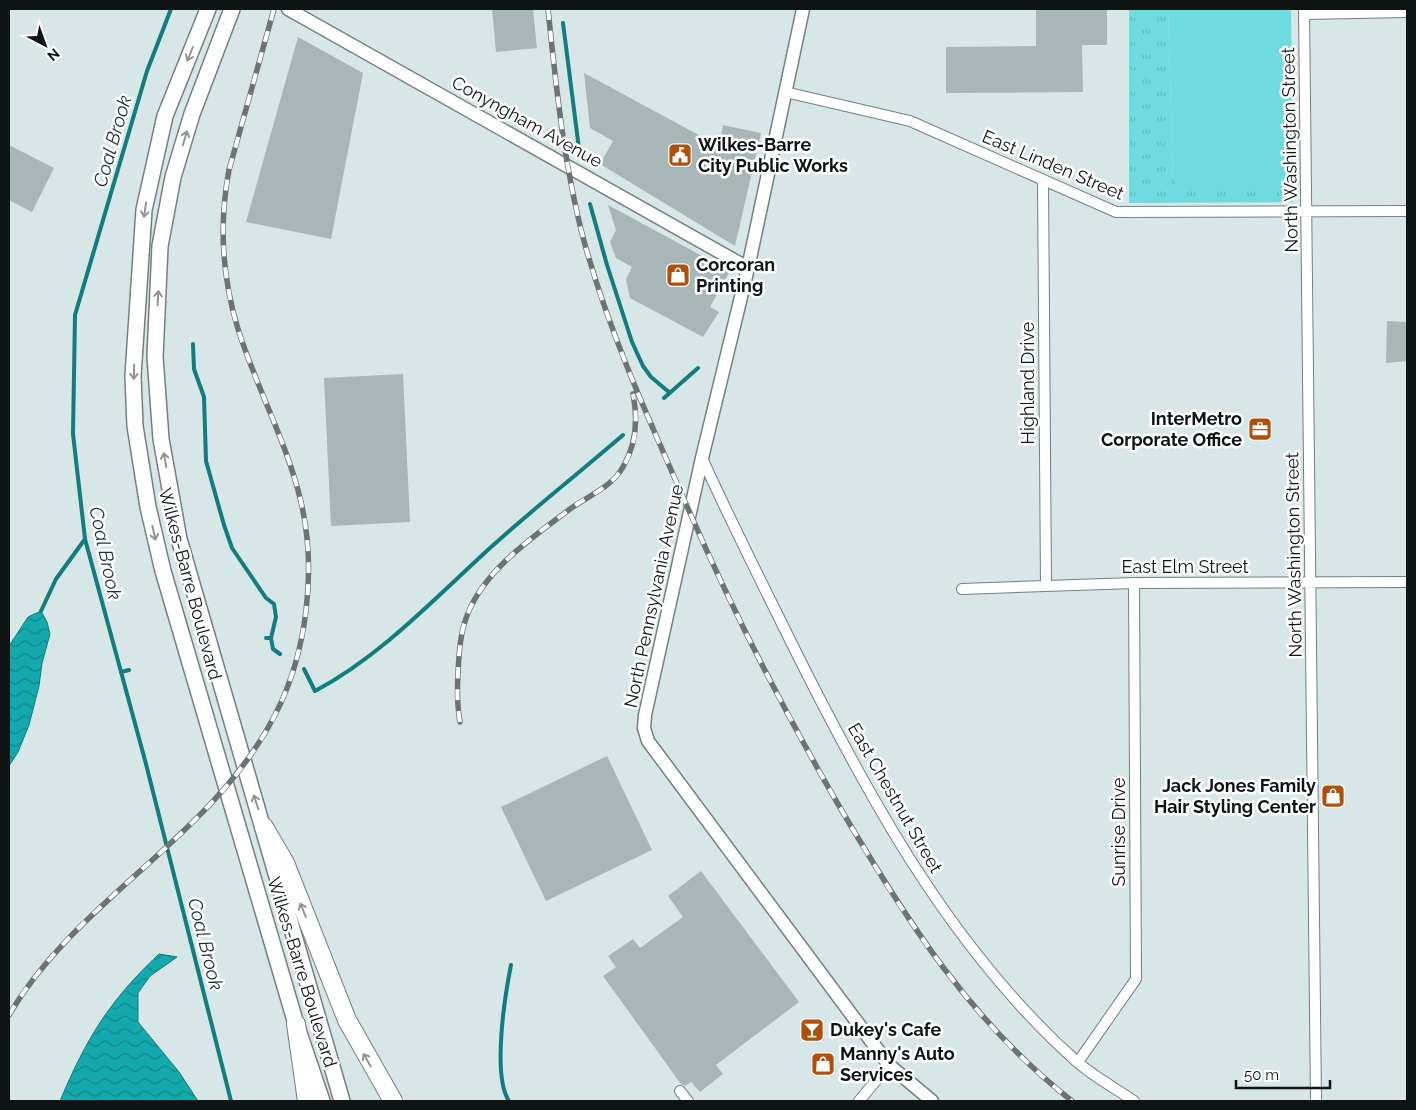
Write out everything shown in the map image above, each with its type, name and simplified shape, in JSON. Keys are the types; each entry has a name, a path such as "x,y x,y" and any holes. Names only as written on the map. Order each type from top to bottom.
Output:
{"highway":[{"path":"264,827 285,863 347,1020 393,1101"},
{"path":"296,1024 307,1101"}],"main road":[{"name":"Wilkes-Barre Boulevard","path":"208,9 166,116 144,210 133,376 136,426 148,507 163,571 296,1024 322,1101"},
{"name":"Wilkes-Barre Boulevard","path":"232,9 192,114 173,177 160,246 155,357 161,439 179,539 264,827 299,960 342,1101"}],"street":[{"name":"Conyngham Avenue","path":"288,9 748,268"},
{"name":"North Pennsylvania Avenue","path":"803,9 748,268 702,458 644,728 648,741 889,1065 932,1101"},
{"path":"1304,11 1407,12"},
{"name":"North Washington Street","path":"1304,11 1316,1101"},
{"name":"East Linden Street","path":"785,92 910,121 1116,212 1407,211"},
{"name":"Highland Drive","path":"1043,181 1046,585"},
{"name":"East Chestnut Street","path":"702,458 738,537 814,688 855,765 942,909 981,960 1039,1025 1078,1062 1134,1101"},
{"name":"East Elm Street","path":"962,589 1046,585 1407,582"},
{"name":"Sunrise Drive","path":"1078,1062 1136,979 1134,584"},
{"path":"859,1101 889,1065"},
{"path":"680,1091 688,1101"}],"green space":[{"path":"1129,9 1168,9 1173,179 1276,186 1292,169 1293,202 1129,203"},
{"path":"1168,9 1291,9 1293,169 1276,186 1179,188 1173,179"}],"water":[{"path":"41,611 47,622 50,634 29,725 18,752 9,766 9,646 28,617"},
{"path":"159,954 177,957 150,976 138,993 138,1022 179,1072 198,1101 60,1101 79,1058 100,1022 126,988"}],"building":[{"path":"492,9 533,9 537,48 496,52"},
{"path":"1036,9 1107,9 1107,45 1082,45 1083,92 946,93 946,47 1036,46"},
{"path":"298,37 363,73 331,239 246,222"},
{"name":"Wilkes-Barre City Public Works","path":"584,73 719,146 723,125 761,133 735,246 600,164 613,141 590,128"},
{"path":"9,145 54,168 32,212 9,200"},
{"name":"Corcoran Printing","path":"608,205 730,271 710,307 719,312 703,337 630,298 626,279 632,267 616,258 610,242 616,230"},
{"path":"1387,321 1407,322 1407,361 1386,363"},
{"path":"403,374 410,522 331,526 324,378"},
{"path":"607,756 652,850 546,901 501,807"},
{"path":"701,871 799,1002 716,1065 723,1074 700,1092 691,1082 685,1086 681,1084 603,976 616,967 608,956 633,939 640,948 683,917 668,896"}],"waterway":[{"name":"Coal Brook","path":"171,9 147,71 75,315 73,434 85,539 146,764 231,1101"},
{"path":"563,23 579,149"},
{"path":"590,204 632,342 643,366 651,377 670,393"},
{"path":"193,344 194,369 204,397 206,461 232,548 266,598 274,604 276,617 271,638"},
{"path":"664,398 698,368"},
{"path":"304,669 315,691 362,661 407,625 506,534 623,435"},
{"path":"41,611 56,579 85,539"},
{"path":"266,638 271,638 273,649 280,654"},
{"path":"121,672 129,670"},
{"path":"509,1101 504,1089 501,1073 501,1035 511,965"}],"railway":[{"path":"9,1015 38,974 71,936 217,797 248,758 275,715 295,665 306,611 308,583 306,528 301,502 288,458 253,372 238,329 228,290 223,230 229,170 274,9"},
{"path":"548,9 566,155 584,241 615,337 640,399 736,613 777,693 842,811 916,930 943,967 1002,1037 1035,1070 1072,1101"},
{"path":"460,722 457,691 460,643 465,620 476,597 486,582 512,555 570,509 606,486 618,474 628,458 634,440 636,413 633,394"}],"place":[{"name":"Wilkes-Barre City Public Works","path":"680,155"},
{"name":"Corcoran Printing","path":"678,275"},
{"name":"InterMetro Corporate Office","path":"1260,429"},
{"name":"Jack Jones Family Hair Styling Center","path":"1333,796"},
{"name":"Dukey's Cafe","path":"812,1030"},
{"name":"Manny's Auto Services","path":"823,1064"}]}
